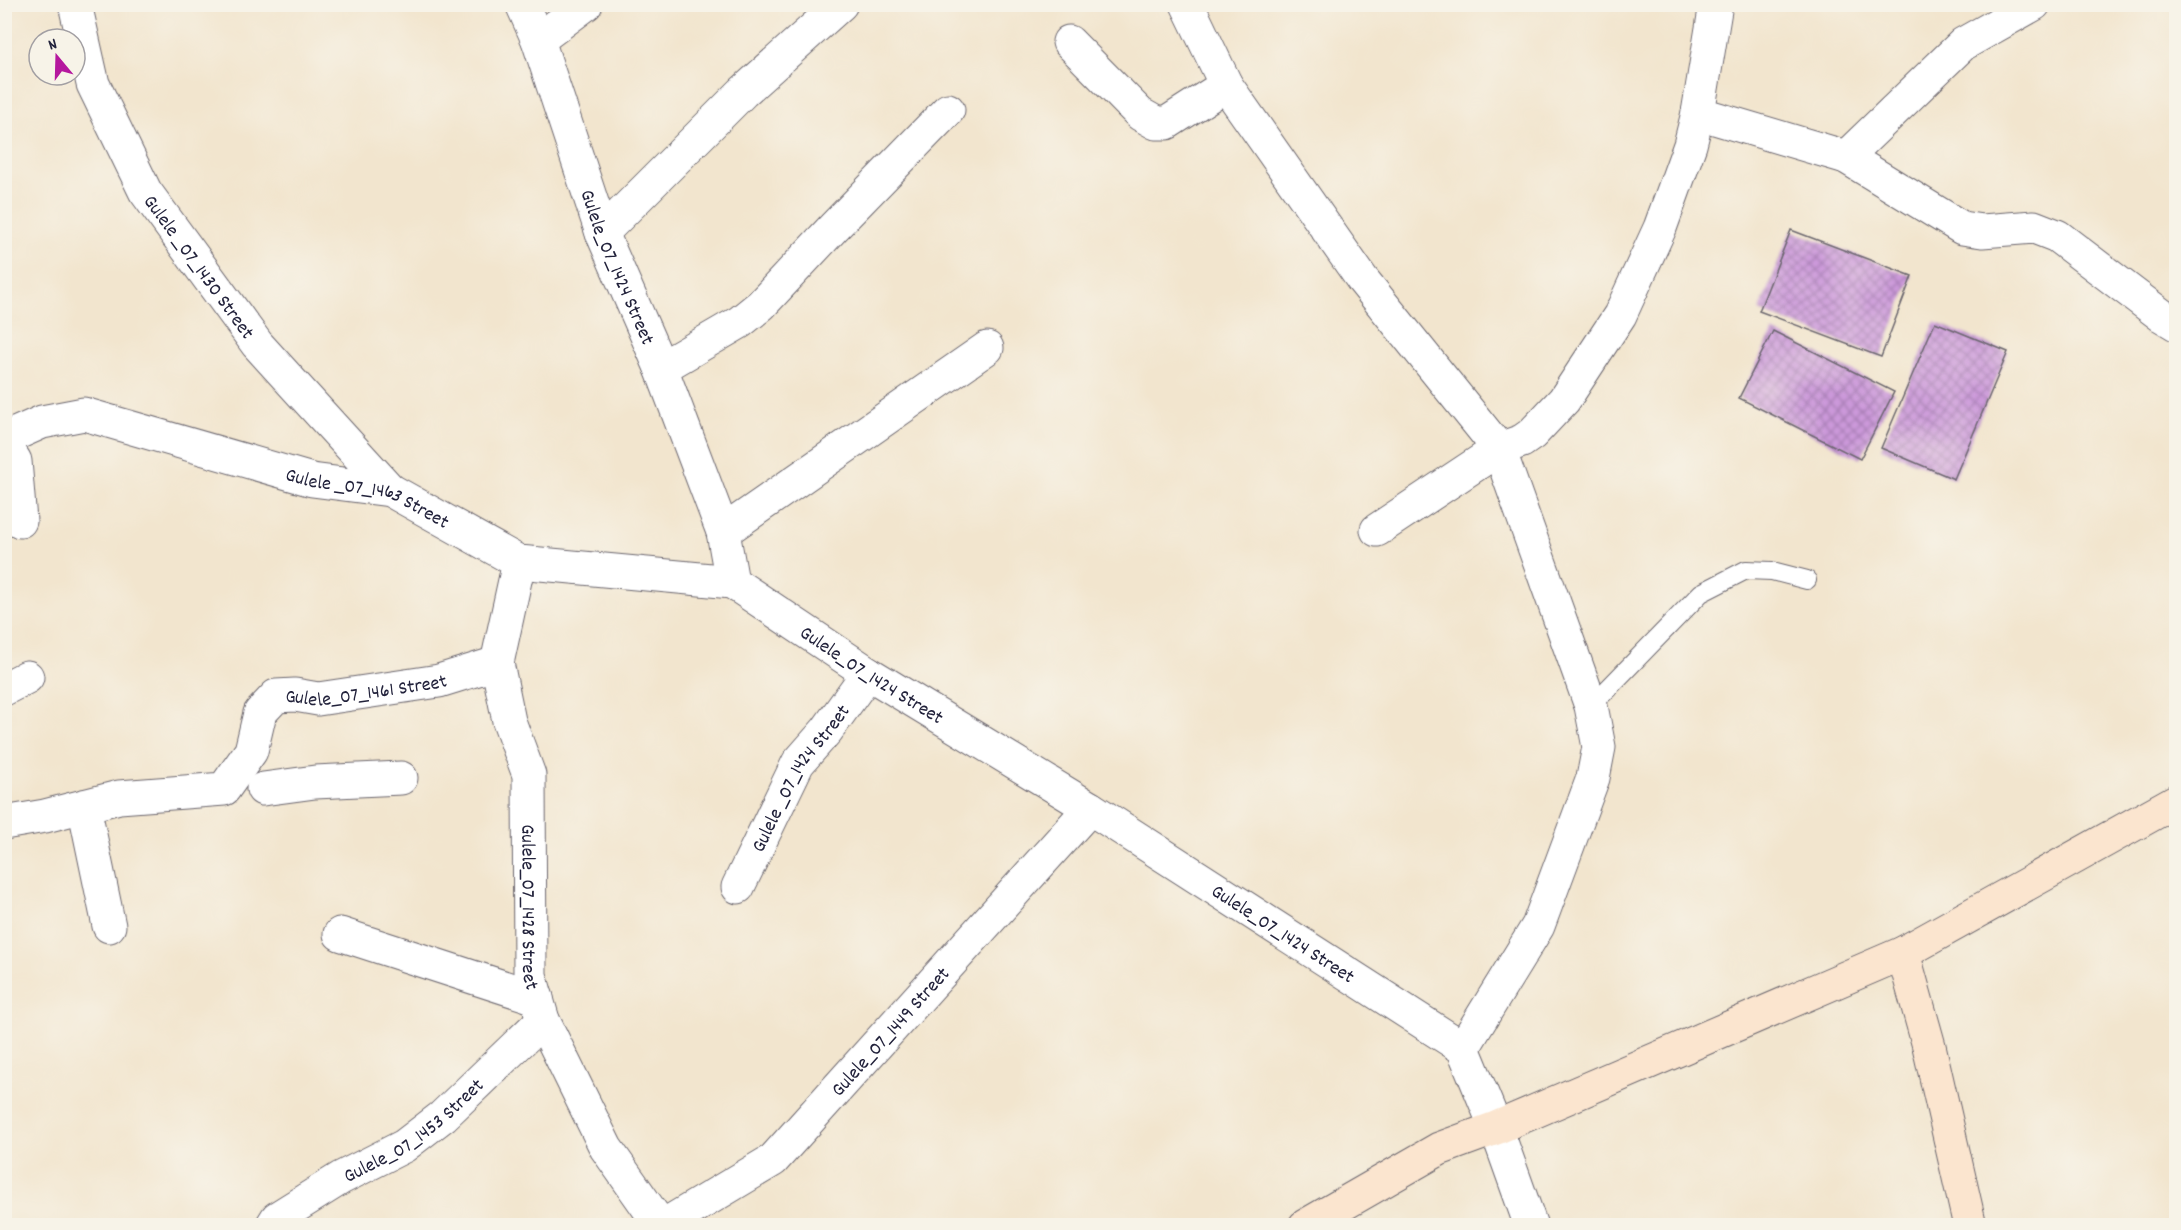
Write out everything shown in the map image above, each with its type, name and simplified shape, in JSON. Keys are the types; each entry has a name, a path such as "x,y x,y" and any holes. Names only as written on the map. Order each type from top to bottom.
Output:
{"main road":[{"path":"1305,1226 1439,1149 1496,1128 1903,953 2176,801"},
{"path":"1903,953 1929,1046 1970,1226"}],"street":[{"name":"Gulele _07_1430 Street","path":"75,4 93,84 145,191 257,344 390,490"},
{"name":"Gulele_07_1424 Street","path":"522,4 538,40 602,233 661,368 723,532 732,582 868,673 1090,807 1463,1048"},
{"path":"538,40 586,4"},
{"path":"602,233 743,92 841,4"},
{"path":"1187,4 1226,85 1362,279 1498,449 1591,706 1599,747 1593,778 1538,926 1463,1048 1496,1128 1531,1226"},
{"path":"1377,530 1498,449 1522,441 1532,434 1564,400 1620,315 1660,228 1690,145 1698,113 1716,4"},
{"path":"1846,157 1963,44 2034,4"},
{"path":"1069,42 1140,114 1156,123 1167,123 1226,85"},
{"path":"661,368 740,322 761,305 948,110"},
{"path":"1698,113 1846,157 1962,228 1982,231 2034,227 2057,236 2176,324"},
{"path":"723,532 987,348"},
{"name":"Gulele _07_1463 Street","path":"4,441 42,422 84,414 312,480 390,490 519,562 732,582"},
{"path":"4,441 15,461 21,520"},
{"name":"Gulele_07_1428 Street","path":"519,562 497,663 509,721 529,775 531,975 540,1009 606,1148 662,1226"},
{"name":"Gulele_07_1461 Street","path":"4,823 119,797 224,789 251,751 260,713 276,696 294,695 318,699 439,681 497,663"},
{"name":"Gulele _07_1424 Street","path":"738,887 798,763 827,730 868,673"},
{"path":"251,751 266,800 315,782 401,777"},
{"path":"84,806 110,926"},
{"name":"Gulele_07_1449 Street","path":"662,1226 773,1160 1090,807"},
{"path":"340,934 540,1009"},
{"name":"Gulele_07_1453 Street","path":"272,1226 277,1218 341,1178 404,1146 443,1116 540,1009"}],"lane":[{"path":"1591,706 1701,593 1746,570 1772,571 1807,580"}],"building":[{"path":"1791,230 1912,276 1881,357 1759,311"},
{"path":"1935,322 2008,352 1954,479 1881,448"},
{"path":"1773,331 1894,392 1860,459 1739,398"}]}
